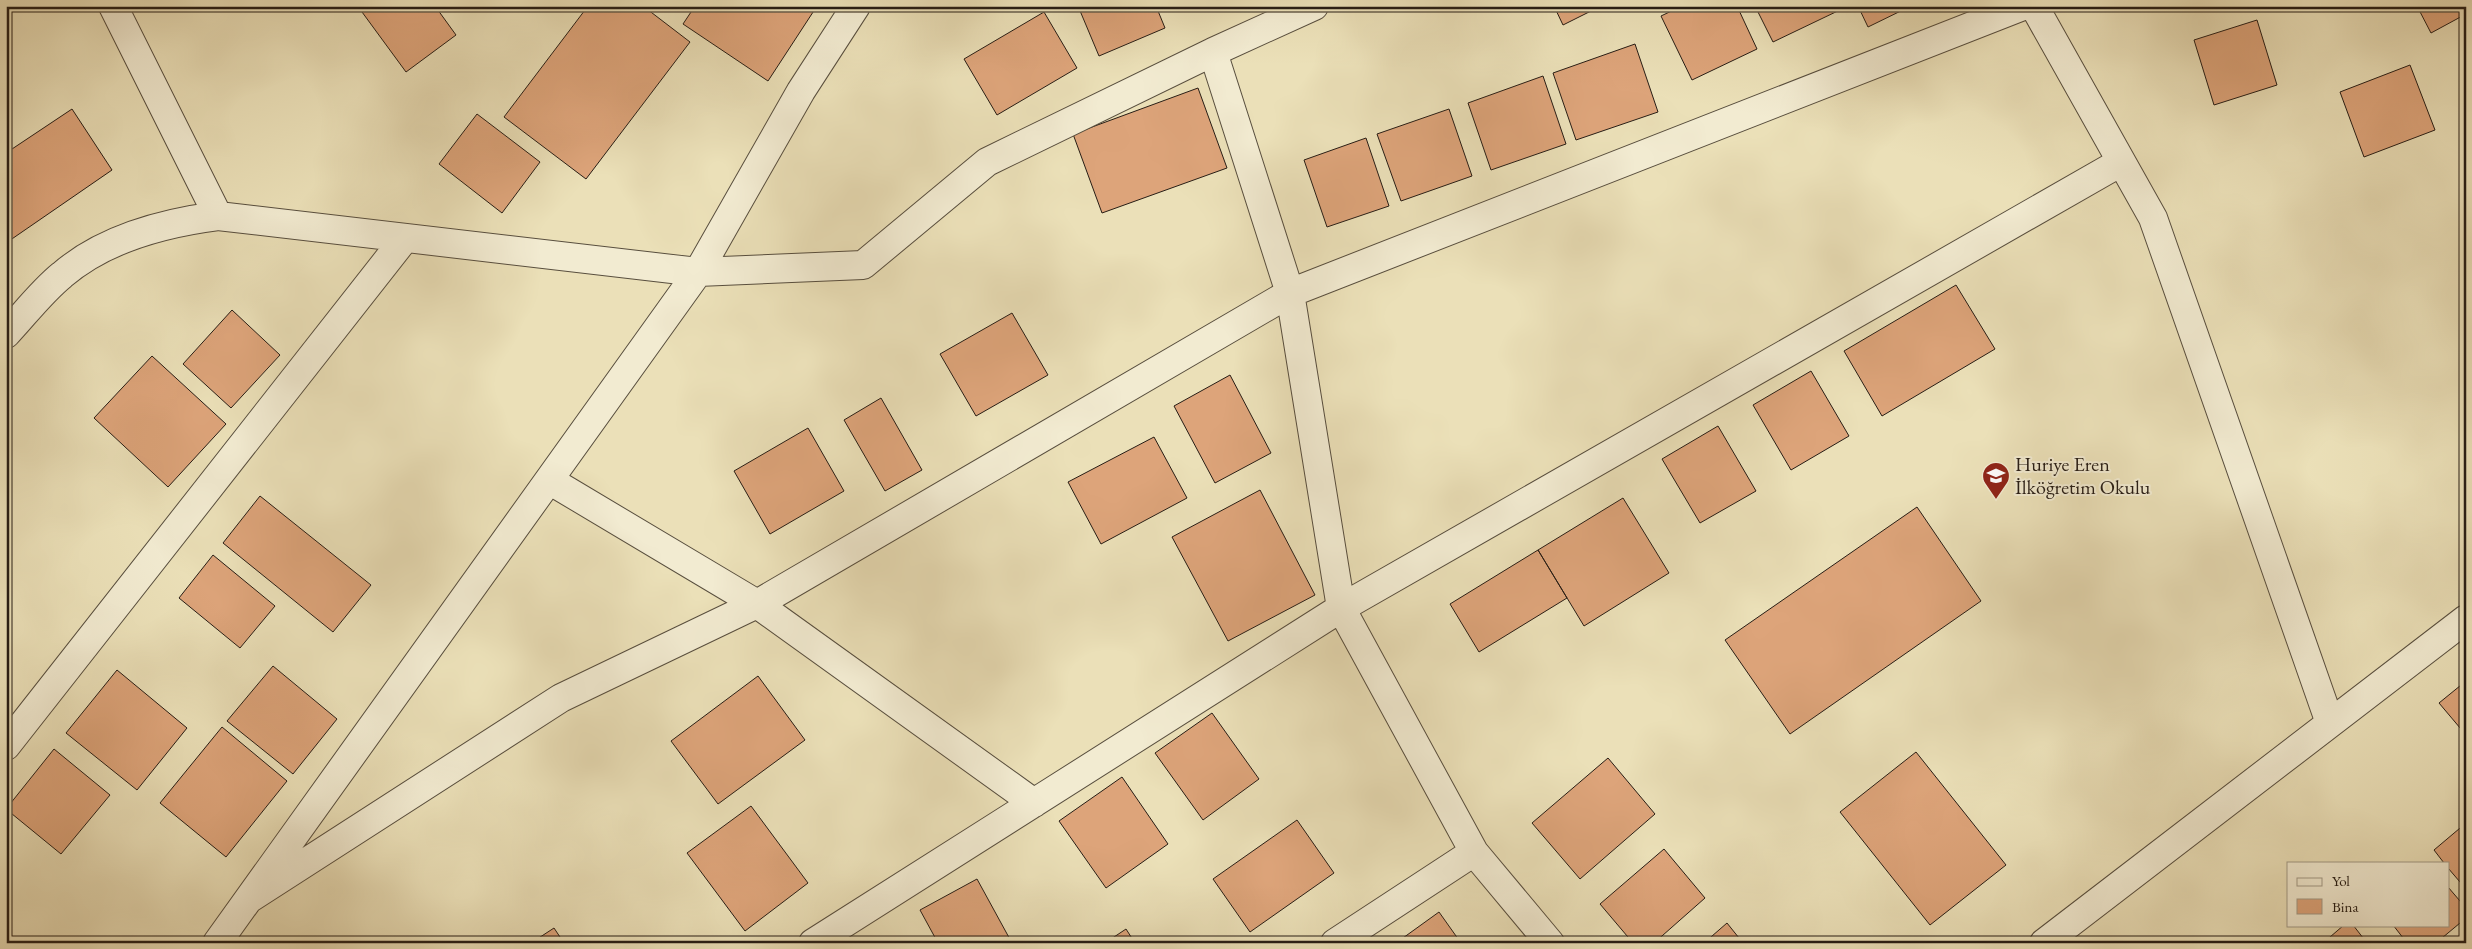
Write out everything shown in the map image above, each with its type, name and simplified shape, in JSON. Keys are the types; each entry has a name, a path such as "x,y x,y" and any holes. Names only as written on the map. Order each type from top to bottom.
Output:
{"street":[{"path":"112,6 218,216"},
{"path":"217,943 698,272 796,100 856,6"},
{"path":"6,334 62,275 94,253 130,236 158,226 218,216 698,272 862,266 987,162 1213,52 1314,6"},
{"path":"249,899 561,698 757,604 1290,293 2023,6"},
{"path":"2034,6 2153,218 2330,723"},
{"path":"1213,52 1290,293 1342,608 1474,852 1550,943"},
{"path":"812,943 1342,608 2121,162"},
{"path":"6,746 405,238"},
{"path":"549,480 757,604 1034,803"},
{"path":"2044,943 2466,618"},
{"path":"1334,943 1474,852"}],"building":[{"path":"371,6 435,6 456,35 406,72 362,12"},
{"path":"588,6 643,6 690,42 586,179 504,117"},
{"path":"695,6 817,6 768,81 683,24"},
{"path":"1078,6 1156,6 1165,28 1099,56"},
{"path":"1554,6 1601,6 1563,25"},
{"path":"1682,6 1737,6 1757,49 1692,80 1661,16"},
{"path":"1755,6 1843,6 1844,8 1773,42"},
{"path":"1858,6 1911,6 1868,27"},
{"path":"2417,6 2466,6 2466,14 2431,33"},
{"path":"1044,12 1077,68 997,115 964,59"},
{"path":"2257,20 2277,85 2214,105 2194,40"},
{"path":"1635,44 1658,112 1576,140 1553,73"},
{"path":"2410,65 2435,130 2364,157 2340,92"},
{"path":"1543,76 1566,144 1491,170 1468,103"},
{"path":"1198,88 1227,168 1102,213 1073,134"},
{"path":"72,109 112,170 6,243 6,153"},
{"path":"1449,109 1472,176 1401,201 1377,134"},
{"path":"477,114 540,162 502,213 439,164"},
{"path":"1366,138 1389,206 1327,227 1304,160"},
{"path":"1956,285 1995,349 1882,416 1844,351"},
{"path":"232,310 280,355 231,408 183,364"},
{"path":"1012,313 1048,375 976,416 940,354"},
{"path":"152,356 226,424 168,487 94,418"},
{"path":"1811,371 1849,436 1791,470 1753,405"},
{"path":"1230,375 1271,453 1215,483 1174,406"},
{"path":"881,398 922,470 885,491 844,420"},
{"path":"1718,426 1756,491 1700,523 1662,459"},
{"path":"808,428 844,491 770,534 734,471"},
{"path":"1154,437 1187,498 1101,544 1068,482"},
{"path":"1260,490 1315,595 1228,641 1172,537"},
{"path":"260,496 371,585 333,632 223,543"},
{"path":"1623,498 1669,573 1584,626 1538,550"},
{"path":"1917,507 1981,601 1790,734 1725,640"},
{"path":"1538,550 1567,598 1479,652 1450,604"},
{"path":"213,555 275,606 240,648 179,598"},
{"path":"273,666 337,719 293,774 227,721"},
{"path":"117,670 187,728 137,790 66,733"},
{"path":"758,676 805,740 718,804 671,741"},
{"path":"2466,681 2466,735 2439,703"},
{"path":"1212,713 1259,779 1203,820 1155,753"},
{"path":"222,727 287,781 226,857 160,803"},
{"path":"54,749 110,795 61,854 6,809"},
{"path":"1916,752 2006,865 1930,925 1840,812"},
{"path":"1608,758 1655,814 1580,879 1532,823"},
{"path":"1122,777 1168,844 1106,888 1059,821"},
{"path":"751,806 808,883 745,931 687,853"},
{"path":"1297,820 1334,873 1250,932 1213,879"},
{"path":"2466,823 2466,889 2450,870 2450,862 2443,862 2434,850"},
{"path":"1664,849 1705,898 1654,943 1633,943 1600,904"},
{"path":"977,879 1012,943 938,943 920,910"},
{"path":"2450,889 2466,908 2466,918 2436,943 2407,943 2394,926 2450,926"},
{"path":"1439,912 1461,943 1396,943"},
{"path":"1727,923 1743,943 1704,943"},
{"path":"2343,926 2354,926 2367,943 2323,943"},
{"path":"554,928 564,943 531,943"},
{"path":"1126,929 1135,943 1105,943"}],"place":[{"name":"Huriye Eren İlköğretim Okulu","path":"1996,500"}]}
